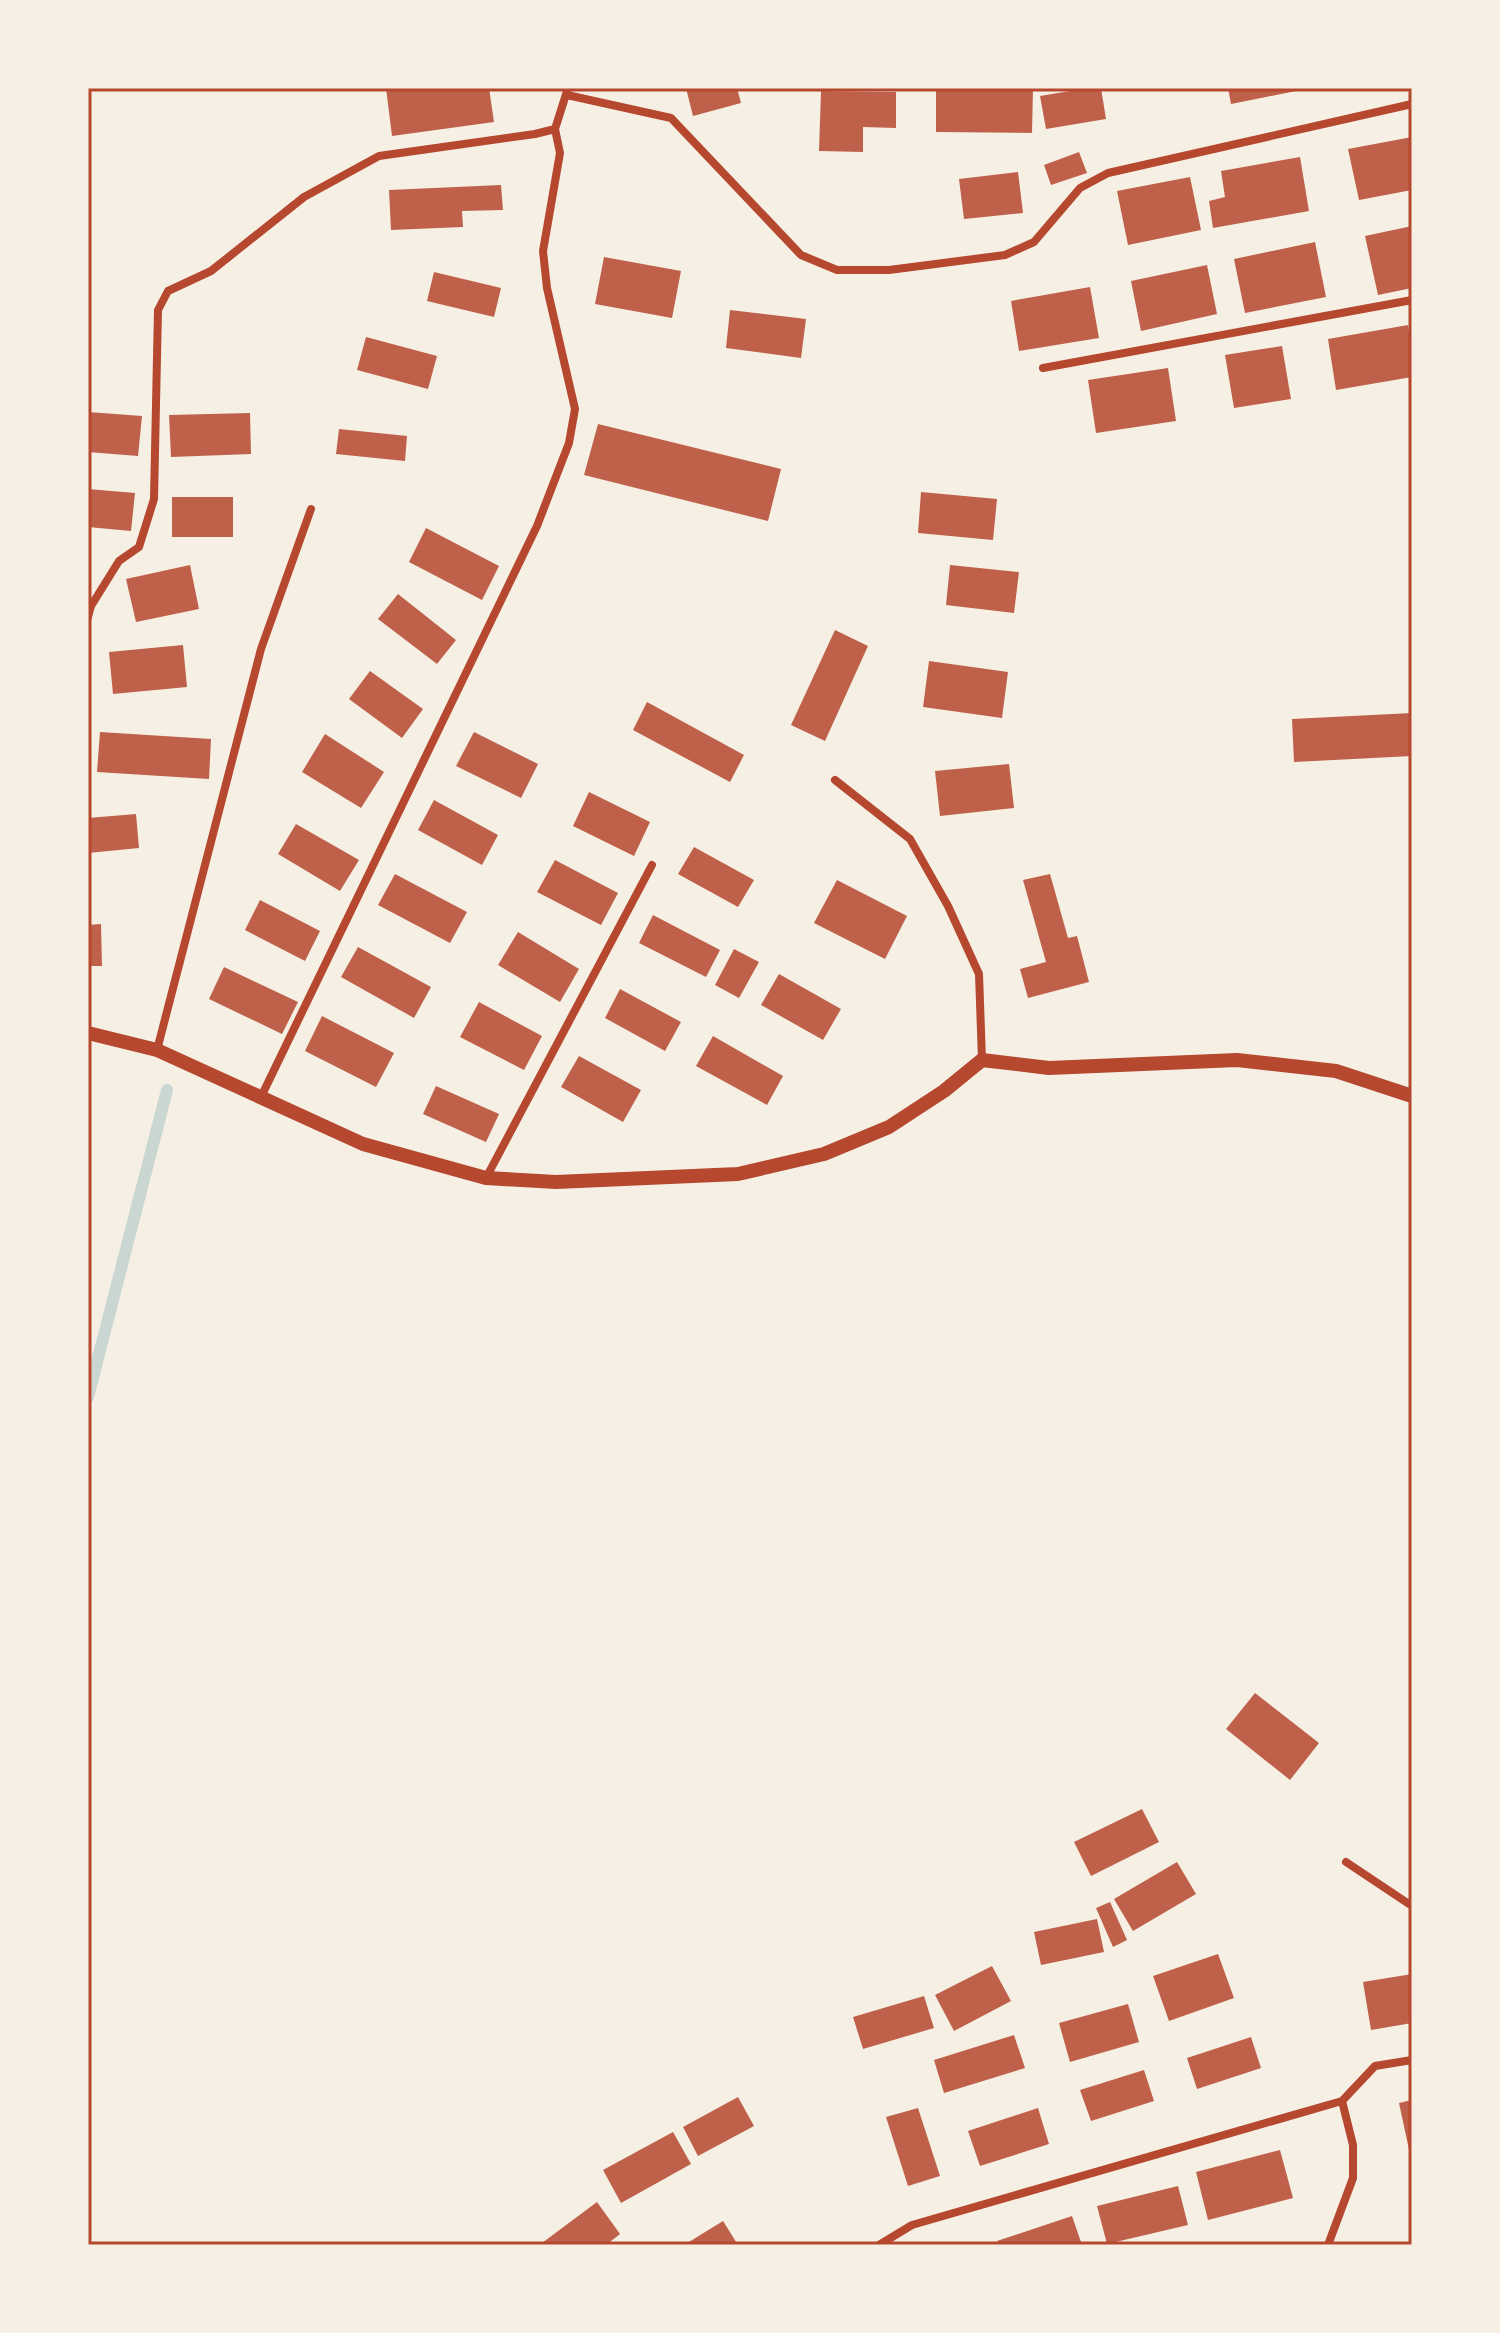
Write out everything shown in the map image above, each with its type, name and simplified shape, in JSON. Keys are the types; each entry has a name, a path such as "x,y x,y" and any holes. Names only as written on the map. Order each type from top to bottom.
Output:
{"street":[{"path":"261,1097 537,526 569,443 575,409 547,288 543,251 560,153 555,129 568,92 671,118 801,255 837,270 889,270 1005,255 1034,242 1080,188 1108,173 1412,104"},
{"path":"88,617 91,606 119,561 139,547 154,499 158,310 168,291 211,271 304,197 379,156 555,129"},
{"path":"1043,368 1412,300"},
{"path":"157,1050 261,649 311,509"},
{"path":"835,780 910,839 948,906 979,974 982,1060"},
{"path":"486,1178 652,865"},
{"path":"88,1033 157,1050 363,1144 486,1178 556,1182 738,1174 824,1154 889,1127 944,1091 982,1060 1049,1068 1237,1060 1336,1071 1412,1096"},
{"path":"1346,1862 1412,1906"},
{"path":"879,2245 912,2225 1342,2101 1375,2066 1412,2060"},
{"path":"1328,2245 1353,2178 1353,2145 1342,2101"}],"building":[{"path":"386,88 489,88 494,122 392,136"},
{"path":"686,88 737,88 741,103 693,116"},
{"path":"936,88 1033,88 1032,133 936,132"},
{"path":"1101,88 1106,119 1046,129 1040,96"},
{"path":"1228,88 1295,88 1296,91 1231,104"},
{"path":"821,91 896,92 896,128 863,127 863,152 819,151"},
{"path":"1412,137 1412,190 1359,200 1348,149"},
{"path":"1079,152 1087,173 1051,185 1044,165"},
{"path":"1300,157 1309,211 1213,228 1209,201 1225,197 1221,171"},
{"path":"1018,172 1023,213 964,219 959,179"},
{"path":"1190,177 1201,230 1128,245 1117,191"},
{"path":"501,185 503,210 462,211 463,227 391,230 389,190"},
{"path":"1412,226 1412,288 1378,295 1365,236"},
{"path":"1315,242 1326,297 1245,313 1234,259"},
{"path":"604,257 681,271 672,318 595,304"},
{"path":"1207,265 1217,314 1141,331 1131,281"},
{"path":"434,272 501,288 494,317 427,301"},
{"path":"1090,287 1099,338 1019,351 1011,301"},
{"path":"730,310 806,319 801,358 726,348"},
{"path":"1408,325 1412,377 1336,390 1328,339"},
{"path":"366,337 437,356 428,389 357,370"},
{"path":"1282,346 1291,399 1234,408 1225,355"},
{"path":"1168,368 1176,421 1096,433 1088,380"},
{"path":"88,412 142,416 138,456 88,452"},
{"path":"250,413 251,454 171,457 169,415"},
{"path":"598,424 781,469 768,521 584,475"},
{"path":"339,429 407,436 405,461 336,454"},
{"path":"88,489 135,493 131,531 88,527"},
{"path":"921,492 997,499 993,540 918,533"},
{"path":"172,497 233,497 233,537 172,537"},
{"path":"426,528 499,566 482,600 409,562"},
{"path":"190,565 199,609 136,622 126,579"},
{"path":"950,565 1019,572 1014,613 946,605"},
{"path":"398,594 456,640 437,664 378,619"},
{"path":"835,630 868,646 825,741 791,725"},
{"path":"183,645 187,687 113,694 109,652"},
{"path":"929,661 1008,672 1002,718 923,707"},
{"path":"370,671 423,709 402,738 349,699"},
{"path":"647,702 744,755 730,782 633,730"},
{"path":"1412,713 1412,756 1294,762 1292,719"},
{"path":"100,732 211,739 209,779 97,772"},
{"path":"474,732 538,764 521,798 456,766"},
{"path":"325,734 384,772 361,808 302,772"},
{"path":"1009,764 1014,808 940,816 935,771"},
{"path":"589,792 650,822 634,856 573,826"},
{"path":"434,800 498,835 482,865 418,830"},
{"path":"136,814 139,848 88,853 88,818"},
{"path":"296,824 359,860 340,891 278,854"},
{"path":"694,847 754,880 738,907 678,874"},
{"path":"555,860 618,893 601,925 537,892"},
{"path":"395,874 467,912 450,943 378,905"},
{"path":"1050,874 1068,938 1077,936 1089,982 1028,998 1020,969 1046,962 1023,880"},
{"path":"837,880 907,916 885,959 814,923"},
{"path":"260,900 320,931 305,961 245,930"},
{"path":"653,915 720,950 706,977 639,943"},
{"path":"101,924 102,966 88,966 88,925"},
{"path":"518,932 579,969 560,1002 498,965"},
{"path":"358,947 431,987 414,1018 341,977"},
{"path":"734,949 759,962 739,998 715,985"},
{"path":"224,967 298,1002 282,1034 209,999"},
{"path":"779,974 841,1009 823,1040 761,1005"},
{"path":"620,989 681,1022 665,1051 605,1018"},
{"path":"479,1002 542,1036 524,1070 460,1037"},
{"path":"322,1016 394,1053 376,1087 305,1051"},
{"path":"713,1036 783,1076 767,1105 696,1066"},
{"path":"579,1056 641,1090 623,1122 561,1087"},
{"path":"436,1086 499,1114 486,1142 423,1114"},
{"path":"1255,1693 1319,1743 1290,1780 1226,1729"},
{"path":"1142,1809 1159,1842 1091,1876 1074,1842"},
{"path":"1177,1862 1196,1894 1133,1931 1114,1899"},
{"path":"1110,1902 1127,1940 1113,1947 1096,1908"},
{"path":"1097,1919 1104,1952 1041,1965 1034,1932"},
{"path":"1218,1954 1234,1998 1169,2021 1153,1976"},
{"path":"992,1966 1011,2001 954,2031 935,1995"},
{"path":"1412,1974 1412,2023 1371,2030 1363,1982"},
{"path":"924,1996 934,2028 863,2049 853,2017"},
{"path":"1128,2004 1139,2042 1070,2062 1059,2023"},
{"path":"1014,2035 1025,2068 944,2093 934,2060"},
{"path":"1251,2037 1261,2068 1197,2089 1187,2058"},
{"path":"1144,2070 1154,2101 1091,2121 1080,2090"},
{"path":"738,2097 754,2126 698,2156 683,2127"},
{"path":"1412,2100 1412,2159 1411,2159 1399,2103"},
{"path":"918,2108 940,2176 908,2186 886,2117"},
{"path":"1038,2108 1049,2144 980,2166 968,2131"},
{"path":"673,2132 691,2164 621,2203 603,2170"},
{"path":"1280,2150 1293,2198 1208,2220 1196,2172"},
{"path":"1178,2186 1188,2225 1107,2244 1097,2206"},
{"path":"597,2202 620,2234 606,2245 542,2243"},
{"path":"1072,2216 1082,2245 999,2245 997,2241"},
{"path":"723,2221 738,2245 684,2245"}],"waterway":[{"path":"88,1397 167,1090"}]}
